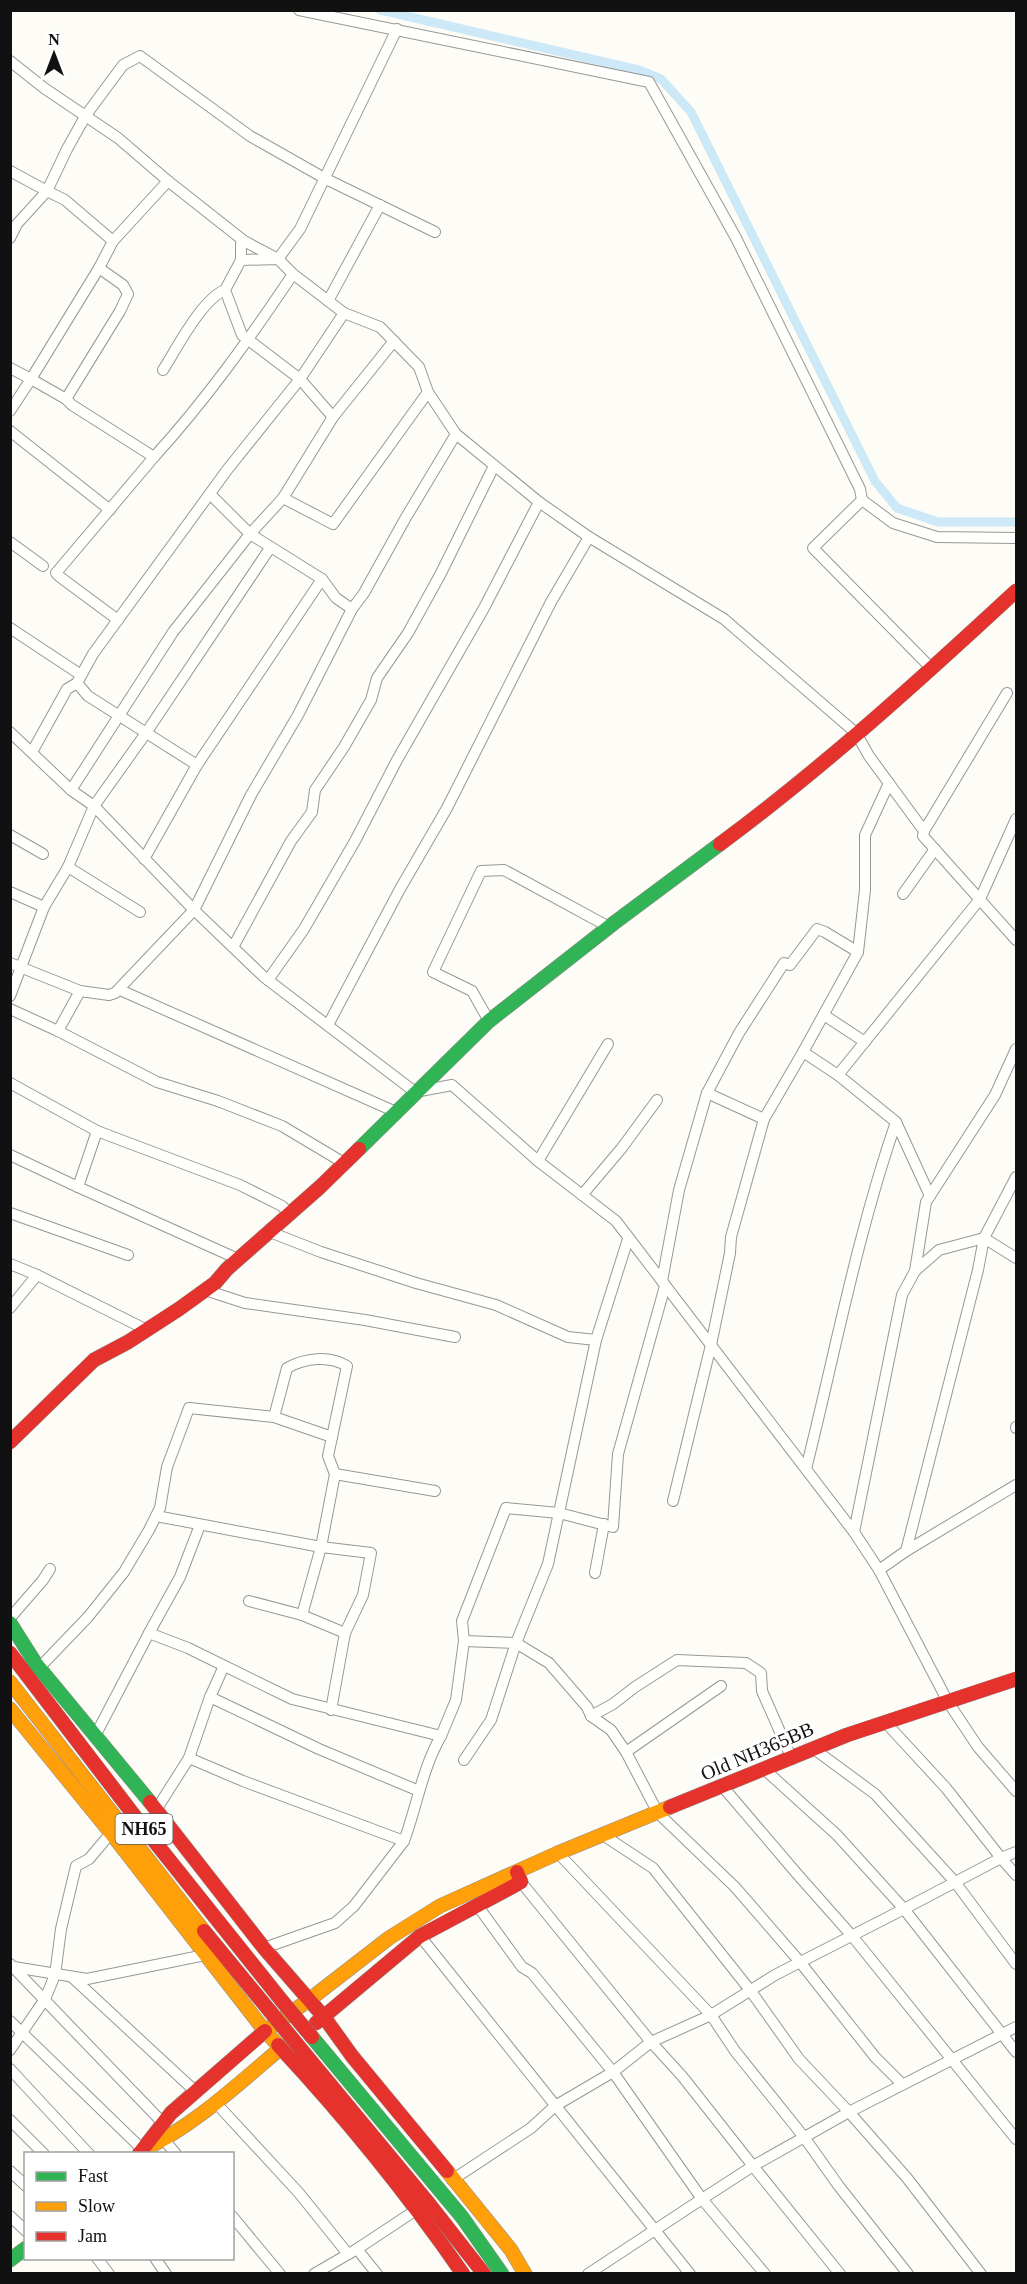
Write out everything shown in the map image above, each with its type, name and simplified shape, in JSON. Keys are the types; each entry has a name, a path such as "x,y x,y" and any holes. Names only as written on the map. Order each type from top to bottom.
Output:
{"main road":[{"path":"10,1442 94,1360 147,1330 205,1290 345,1163 489,1022 609,927 759,816 932,669 1017,591"},
{"path":"10,1623 39,1668 511,2250 525,2274"},
{"name":"NH65","path":"10,1653 142,1827 282,2001 462,2217 502,2274"},
{"name":"Old NH365BB","path":"141,2152 165,2141 281,2048 324,2017 420,1936 477,1905 558,1853 847,1735 1017,1679"},
{"name":"NH65","path":"10,1682 209,1938 430,2205 484,2274"},
{"path":"10,1709 111,1833 265,2031 324,2094 416,2210 463,2274"},
{"name":"Old NH365BB","path":"141,2152 162,2122 265,2031 395,1934 438,1907 483,1884 519,1877"},
{"path":"10,2260 24,2250"}],"street":[{"path":"299,10 649,82 736,238 860,489 862,500 893,523 937,537 1017,538"},
{"path":"278,259 300,229 326,179 397,29"},
{"path":"10,238 14,223 47,191 66,149 86,115 123,65 140,56 250,136 326,179 435,232"},
{"path":"10,61 44,88 118,138 244,241 278,259 293,274 344,314 380,327 420,367 428,392 456,434 539,502 589,537 724,620 856,733 924,831"},
{"path":"10,171 65,200 113,241"},
{"path":"10,411 99,268 113,241 168,181"},
{"path":"328,301 380,205"},
{"path":"163,370 214,294 225,290 242,260 241,244 244,241"},
{"path":"242,260 278,259"},
{"path":"66,399 128,294 123,285 99,268"},
{"path":"118,620 56,573 179,429 249,340 293,274"},
{"path":"225,290 242,335 300,379 333,417"},
{"path":"32,752 67,690 79,679 93,654 226,470 300,379 344,314"},
{"path":"71,790 173,632 250,534 283,498 333,417 394,341"},
{"path":"10,368 66,399 154,456"},
{"path":"283,498 333,524 428,392"},
{"path":"10,432 110,510"},
{"path":"16,965 80,991 109,995 120,990 194,910 251,795 298,715 352,609 364,593 456,434"},
{"path":"233,947 291,841 312,812 315,790 344,747 371,700 377,678 408,633 440,575 494,466"},
{"path":"210,494 250,534 322,579 336,598 352,609"},
{"path":"862,500 813,548 932,669"},
{"path":"268,980 304,929 355,841 397,760 484,608 539,502"},
{"path":"328,1025 400,889 447,808 551,602 589,537"},
{"path":"10,542 43,566"},
{"path":"10,996 16,965 44,907 68,867 94,806 270,548"},
{"path":"144,859 197,765 322,579"},
{"path":"10,628 79,679 88,696 197,765"},
{"path":"1007,693 923,836 1016,936"},
{"path":"10,732 71,790 94,806 194,910 268,980 415,1092 452,1085 538,1161 616,1221 854,1532 879,1570 948,1702 978,1747 1017,1791"},
{"path":"673,1501 711,1346 730,1253 731,1237 764,1119 858,952 865,890 865,834 889,783"},
{"path":"838,1075 980,899 1017,819"},
{"path":"10,835 43,854"},
{"path":"903,894 935,849"},
{"path":"68,867 140,912"},
{"path":"489,1022 472,991 433,972 481,872 504,870 609,927"},
{"path":"10,891 44,907"},
{"path":"264,1948 335,1923 354,1906 404,1841 429,1757 441,1736 456,1700 464,1641 462,1621 506,1508 559,1513 614,1527 618,1454 663,1284 679,1190 707,1093 739,1033 784,963 790,965 817,929 858,952"},
{"path":"120,990 396,1112"},
{"path":"58,1031 80,991"},
{"path":"10,1009 158,1082 218,1101 282,1126 345,1163"},
{"path":"824,1015 866,1042"},
{"path":"538,1161 608,1044"},
{"path":"854,1532 902,1295 915,1271 926,1202 995,1095 1017,1049"},
{"path":"803,1052 838,1075 896,1122 930,1197"},
{"path":"10,1083 97,1131 240,1185 282,1206 290,1214"},
{"path":"707,1093 764,1119"},
{"path":"582,1195 621,1149 657,1100"},
{"path":"806,1469 834,1360 855,1261 879,1173 896,1122"},
{"path":"78,1187 97,1131"},
{"path":"10,1155 238,1259"},
{"path":"906,1551 978,1270 984,1238 1017,1177"},
{"path":"10,1214 128,1255"},
{"path":"270,1232 321,1252 496,1305 568,1337 596,1340"},
{"path":"920,1238 939,1250"},
{"path":"915,1271 939,1250 984,1238 1017,1258"},
{"path":"464,1760 491,1720 516,1643 548,1564 596,1340 628,1239"},
{"path":"10,1264 37,1275 147,1330"},
{"path":"10,1308 37,1275"},
{"path":"205,1290 245,1303 365,1320 455,1337"},
{"path":"274,1417 287,1368 304,1361 336,1360 347,1366 328,1456 335,1474 321,1547 302,1615"},
{"path":"39,1668 88,1617 124,1572 160,1508 167,1467 189,1408 274,1417 332,1437"},
{"path":"335,1474 435,1491"},
{"path":"879,1570 906,1551 1017,1485"},
{"path":"156,1516 321,1547 371,1553 363,1595 345,1633 331,1710"},
{"path":"595,1573 604,1524"},
{"path":"94,1736 180,1577 200,1525"},
{"path":"10,1618 50,1569"},
{"path":"249,1601 302,1615 345,1633"},
{"path":"149,1633 188,1648 292,1699 441,1736"},
{"path":"464,1641 516,1643 549,1663 587,1707 591,1716 611,1730 626,1752 658,1813 735,1887 800,1962 875,2057 902,2085"},
{"path":"591,1716 614,1704 635,1687 677,1660 746,1663 761,1673 762,1691 792,1759"},
{"path":"156,1810 189,1758 210,1696 224,1666"},
{"path":"626,1752 721,1686"},
{"path":"210,1696 319,1749 420,1791"},
{"path":"886,1723 945,1788 1017,1875"},
{"path":"814,1749 875,1794 955,1882 1017,1964"},
{"path":"189,1758 243,1781 404,1841"},
{"path":"764,1769 837,1835 904,1910 1017,2052"},
{"path":"723,1787 853,1937 1017,2139"},
{"path":"10,2050 45,1999 55,1975 61,1929 76,1866 89,1859 111,1833"},
{"path":"603,1835 653,1868 750,1990 799,2059 907,2178 981,2274"},
{"path":"452,2180 531,2128 555,2106 613,2072 651,2042 711,2015 800,1962 853,1937 1001,1858 1017,1852"},
{"path":"558,1853 711,2015 735,2051 804,2137 838,2185 908,2274"},
{"path":"519,1877 840,2274"},
{"path":"477,1905 522,1967 532,1973 613,2072 702,2199 765,2274"},
{"path":"420,1936 690,2274"},
{"path":"12,1966 87,1979 205,1956"},
{"path":"12,1966 162,2122"},
{"path":"72,1977 196,2092"},
{"path":"10,2020 141,2152"},
{"path":"588,2274 753,2166 849,2112 1017,2027"},
{"path":"10,2069 87,2152"},
{"path":"215,2102 352,2252 377,2274"},
{"path":"10,2120 42,2152"},
{"path":"165,2141 174,2152"},
{"path":"10,2171 24,2184"},
{"path":"314,2274 416,2210"},
{"path":"10,2216 24,2229"},
{"path":"234,2218 280,2274"},
{"path":"98,2260 109,2274"},
{"path":"156,2260 166,2274"}],"waterway":[{"path":"380,10 639,70 661,79 691,112 875,481 897,508 938,522 1016,522"}],"traffic: fast":[{"path":"359,1149 489,1021 720,844"},
{"path":"10,1623 36,1664 150,1802"},
{"path":"312,2037 462,2217 502,2274"},
{"path":"10,2260 24,2250"}],"traffic: slow":[{"path":"10,1682 204,1931"},
{"path":"10,1709 278,2045"},
{"path":"309,2000 389,1938 440,1906 558,1853 670,1807"},
{"path":"265,2031 309,2000"},
{"path":"143,2150 198,2116 281,2048"},
{"path":"447,2171 511,2250 525,2274"}],"traffic: jam":[{"path":"720,844 834,753 1016,591"},
{"path":"10,1442 94,1360 128,1342 215,1283 227,1269 320,1187 359,1149"},
{"path":"10,1653 143,1827 282,2001"},
{"path":"670,1807 847,1735 1016,1679"},
{"path":"150,1802 264,1948 324,2017 352,2056 447,2171"},
{"path":"316,2023 420,1936 521,1882 517,1872"},
{"path":"204,1931 269,2010"},
{"path":"282,2001 312,2037"},
{"path":"269,2010 300,2048"},
{"path":"141,2152 171,2113 265,2031"},
{"path":"278,2045 375,2156 463,2274"},
{"path":"300,2048 484,2274"}]}
